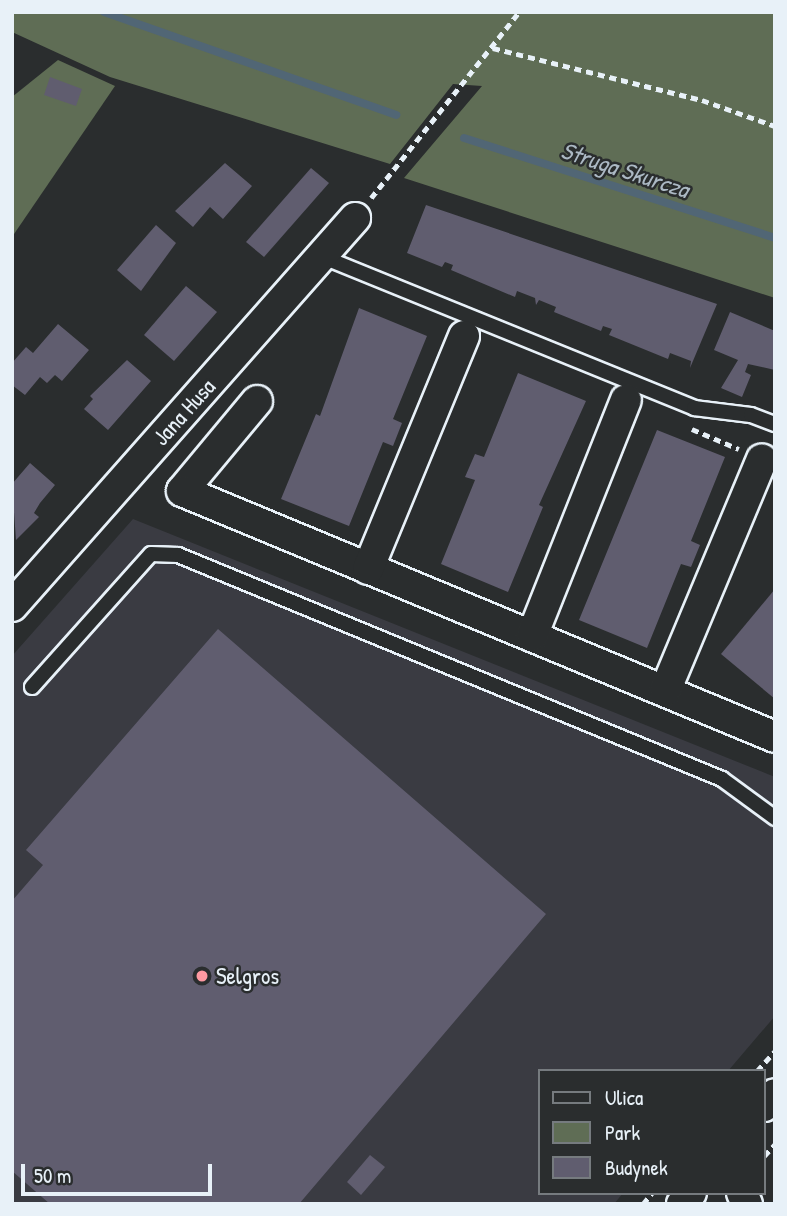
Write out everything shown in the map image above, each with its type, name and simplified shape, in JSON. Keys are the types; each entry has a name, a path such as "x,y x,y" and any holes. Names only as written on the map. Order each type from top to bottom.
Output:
{"street":[{"name":"Jana Husa","path":"12,606 355,218"},
{"path":"368,569 464,336"},
{"path":"532,636 626,400"},
{"path":"257,401 182,491 775,737"},
{"path":"665,691 762,459"}],"lane":[{"path":"323,257 694,408 751,415 775,425"},
{"path":"32,687 151,554 178,555 722,779 775,818"}],"path":[{"path":"355,218 519,12"},
{"path":"493,48 702,100 775,126"},
{"path":"759,1069 775,1051"}],"shaded area":[{"name":"Selgros","path":"133,519 775,777 775,1016 730,1069 538,1069 538,1195 621,1195 614,1204 12,1204 12,656"}],"green space":[{"path":"12,12 775,12 775,298 404,178 482,86 453,84 390,164 110,77 12,32"},
{"path":"58,60 115,86 12,237 12,97"}],"building":[{"path":"50,77 82,89 76,106 44,95"},
{"path":"225,163 252,186 223,219 210,207 193,227 175,211"},
{"path":"311,168 329,183 264,257 246,242"},
{"path":"426,205 717,304 690,368 691,361 670,353 668,359 609,335 612,329 603,326 601,331 554,312 556,307 539,300 536,305 535,298 517,291 515,297 451,270 453,265 445,262 442,267 407,253"},
{"path":"156,225 176,243 141,291 117,270"},
{"path":"186,286 217,312 174,361 144,335"},
{"path":"359,308 427,336 393,419 402,423 393,446 383,442 349,526 281,499 316,414 320,416"},
{"path":"730,312 775,331 775,370 748,364 745,372 751,375 742,397 721,388 738,360 714,350"},
{"path":"58,324 89,350 62,381 55,375 47,383 40,377 25,395 12,385 12,363 26,347 33,353"},
{"path":"127,360 151,381 108,430 84,409 93,399 90,396"},
{"path":"518,373 586,401 539,505 543,507 508,592 441,564 475,480 465,477 475,454 484,457"},
{"path":"657,430 725,457 691,541 700,545 691,567 681,564 647,648 579,620"},
{"path":"30,463 55,485 34,513 39,517 16,540 12,484"},
{"path":"775,589 775,699 721,654"},
{"path":"218,629 546,914 299,1204 50,1204 12,1171 12,901 43,865 26,850"},
{"path":"370,1155 385,1167 361,1195 347,1182"}],"waterway":[{"name":"Struga Skurcza","path":"104,12 396,115"},
{"name":"Struga Skurcza","path":"464,138 775,238"}],"place":[{"name":"Selgros","path":"202,976"}]}
